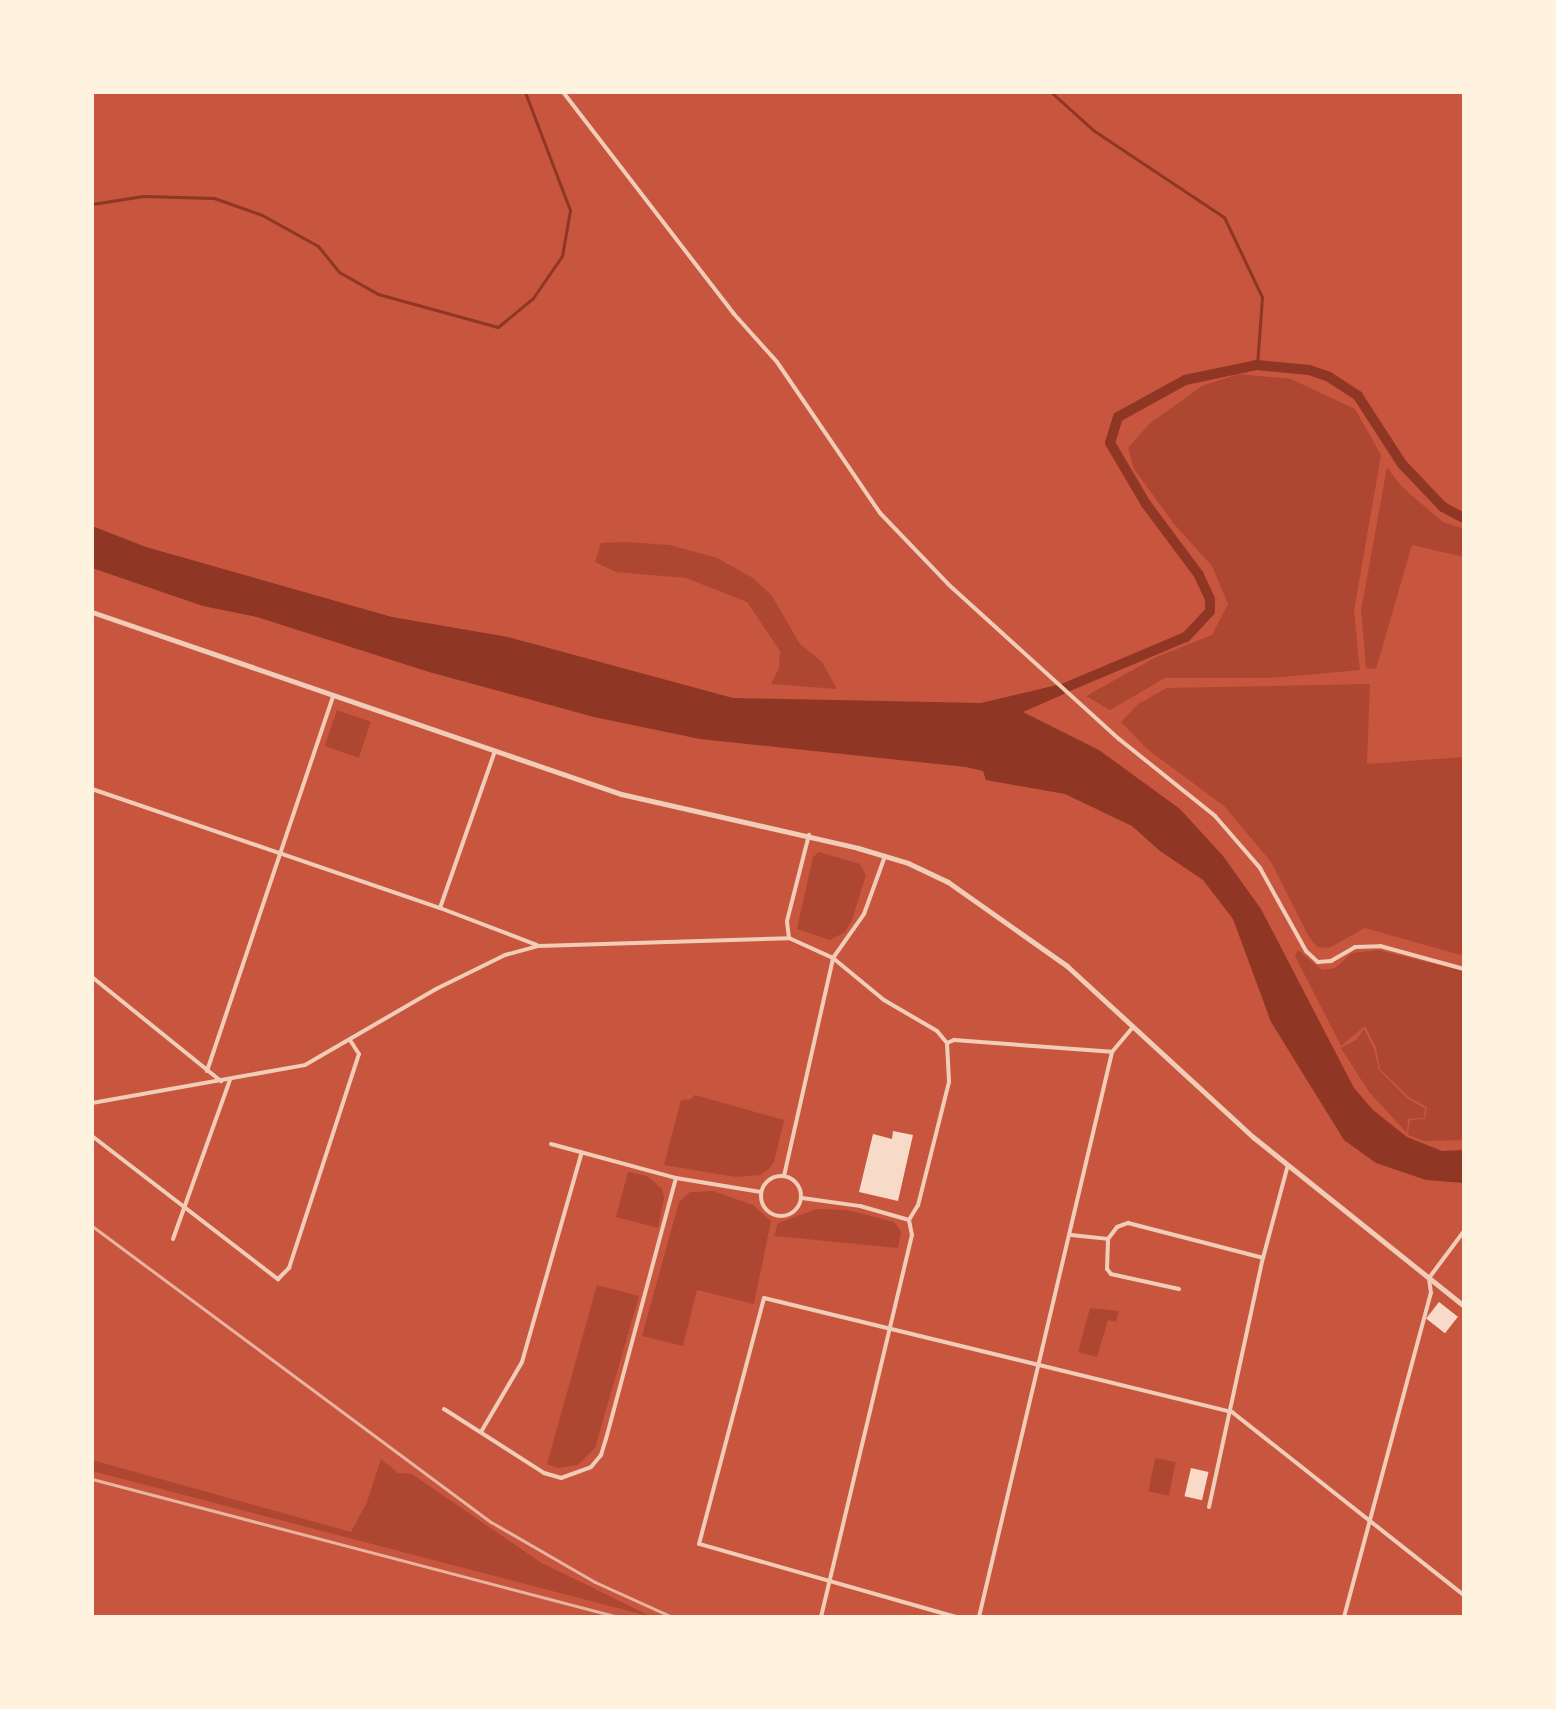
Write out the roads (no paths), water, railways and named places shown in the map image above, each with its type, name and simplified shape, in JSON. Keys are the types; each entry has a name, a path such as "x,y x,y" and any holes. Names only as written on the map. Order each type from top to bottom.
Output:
{"street":[{"path":"563,92 656,208 734,314 777,362 880,513 948,584 1060,682 1119,739 1215,816 1260,868 1306,951 1318,962 1331,961 1355,947 1380,946 1464,969"},
{"path":"92,612 333,697 636,798 809,835 885,856 931,873 1067,966 1183,1075 1288,1165 1464,1306"},
{"path":"207,1071 333,697"},
{"path":"440,908 495,751"},
{"path":"92,789 440,908 539,946"},
{"path":"789,938 787,921 809,835"},
{"path":"784,1176 833,958 864,914 885,856"},
{"path":"92,1103 305,1065 436,989 505,955 539,946 789,938 833,958 884,1000 937,1031 947,1043 949,1082 918,1205 909,1220 912,1235 821,1617"},
{"path":"92,977 221,1081"},
{"path":"979,1617 1112,1052 1134,1026"},
{"path":"92,1136 278,1279 289,1268 359,1054 350,1040"},
{"path":"947,1043 954,1040 1112,1052"},
{"path":"173,1239 230,1080"},
{"path":"551,1144 676,1178 761,1192"},
{"path":"481,1432 522,1362 582,1152"},
{"path":"1209,1507 1263,1258 1288,1165"},
{"path":"784,1176 798,1183 802,1198 793,1213 776,1216 764,1207 761,1192 769,1179 784,1176"},
{"path":"444,1409 544,1473 561,1478 591,1467 601,1455 676,1178"},
{"path":"802,1198 860,1206 909,1220"},
{"path":"1179,1289 1111,1274 1107,1269 1108,1239 1117,1227 1128,1223 1263,1258"},
{"path":"1344,1617 1431,1293 1429,1278 1464,1231"},
{"path":"1071,1235 1108,1239"},
{"path":"956,1617 699,1544 764,1298 1232,1412 1464,1595"}],"waterway":[{"path":"92,204 143,196 214,198 262,215 318,246 339,272 378,294 498,327 533,298 562,256 570,210 525,92"},
{"path":"1051,92 1093,130 1224,217 1262,297 1257,365"},
{"path":"1055,692 1186,637 1210,611 1210,599 1199,575 1146,504 1110,443 1118,417 1185,380 1257,365 1309,370 1329,377 1358,396 1402,464 1443,507 1464,518"}],"railway":[{"path":"92,1226 491,1522 595,1582 672,1617"},
{"path":"92,1479 618,1617"}]}
